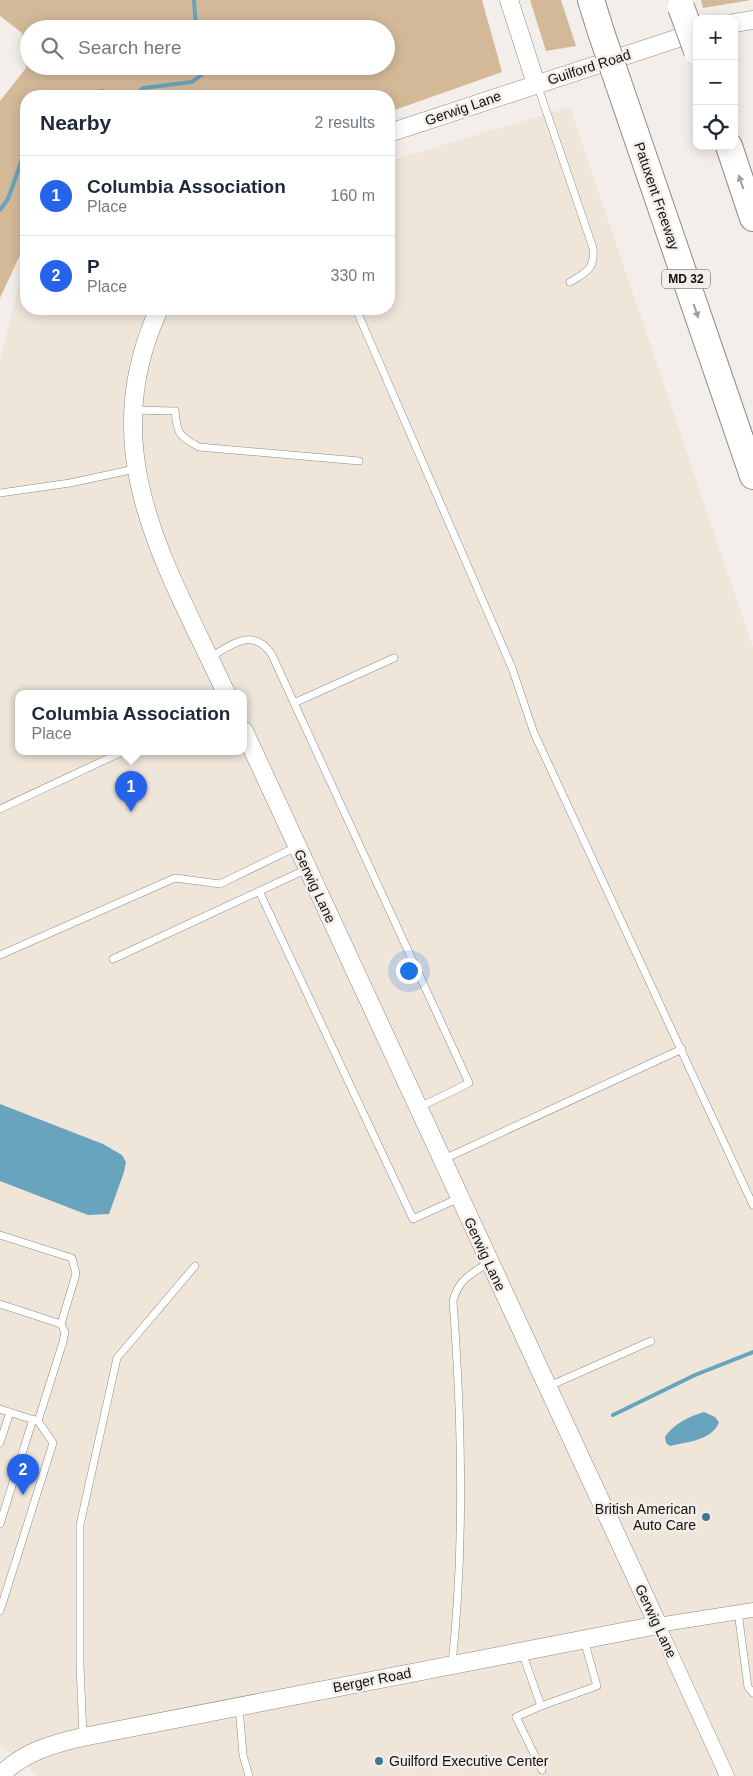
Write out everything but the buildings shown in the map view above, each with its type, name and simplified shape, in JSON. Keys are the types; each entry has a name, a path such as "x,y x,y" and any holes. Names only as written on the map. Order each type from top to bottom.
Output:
{"highway":[{"name":"Patuxent Freeway","path":"590,0 753,476"},
{"path":"680,3 693,40"},
{"path":"730,150 753,218"}],"street":[{"name":"Guilford Road","path":"509,0 536,84 693,33"},
{"path":"738,22 753,20"},
{"name":"Gerwig Lane","path":"395,131 536,84"},
{"path":"157,315 142,354 133,410 135,469 146,515 225,690"},
{"name":"Gerwig Lane","path":"247,738 488,1263 727,1776"},
{"name":"Berger Road","path":"2,1771 35,1750 83,1737 452,1664 658,1625 753,1610"}],"lane":[{"path":"536,84 593,248 594,260 591,266 585,273 570,282"},
{"path":"359,315 512,668 534,733 753,1205"},
{"path":"133,410 175,411 176,430 183,438 199,447 359,461"},
{"path":"0,493 70,484 135,469"},
{"path":"210,658 244,639 261,642 272,655 469,1083 418,1108"},
{"path":"294,703 394,658"},
{"path":"0,809 115,755"},
{"path":"0,955 176,878 220,884 297,846"},
{"path":"113,959 307,868"},
{"path":"259,891 413,1219 459,1198"},
{"path":"442,1160 682,1049"},
{"path":"0,1235 72,1258 76,1274 61,1324 65,1332 64,1342 0,1524"},
{"path":"452,1664 459,1605 460,1401 453,1301 456,1289 462,1280 488,1263"},
{"path":"83,1737 80,1666 80,1525 116,1358 196,1266"},
{"path":"0,1304 61,1324"},
{"path":"547,1387 651,1340"},
{"path":"0,1409 35,1420 53,1443 2,1598 0,1611"},
{"path":"0,1443 10,1412"},
{"path":"738,1612 748,1687 753,1693"},
{"path":"542,1770 516,1717 597,1686 584,1639"},
{"path":"522,1652 541,1706"},
{"path":"239,1707 243,1755 249,1776"}],"shaded area":[{"path":"0,0 482,0 502,72 395,110 395,90 20,90 20,255 0,298 0,101 20,75 395,75 395,20 20,20 20,31 0,16"},
{"path":"530,0 561,0 576,46 546,51"},
{"path":"701,0 751,0 703,8"},
{"path":"570,107 753,648 753,1776 38,1776 0,1744 0,361 20,281 20,315 395,315 395,159"}],"water":[{"path":"0,1104 103,1144 122,1155 126,1162 124,1172 109,1214 88,1215 0,1181"},
{"path":"704,1412 715,1417 719,1422 711,1433 684,1443 670,1446 666,1443 665,1437 672,1428 688,1418"}],"waterway":[{"path":"194,0 195,20"},
{"path":"141,90 143,88 192,82 201,75"},
{"path":"0,210 8,199 20,165"},
{"path":"613,1415 695,1375 753,1352"}],"place":[{"name":"Columbia Association","path":"131,812"},
{"name":"P","path":"23,1495"},
{"name":"British American Auto Care","path":"706,1517"},
{"name":"Guilford Executive Center","path":"379,1761"}]}
